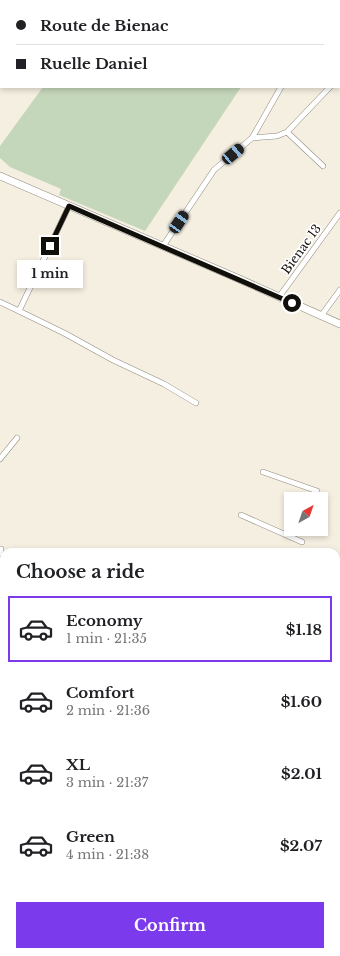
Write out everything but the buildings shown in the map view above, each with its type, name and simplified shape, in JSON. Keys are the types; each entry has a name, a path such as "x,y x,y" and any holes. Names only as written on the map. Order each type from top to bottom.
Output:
{"main road":[{"path":"0,176 340,324"}],"street":[{"path":"163,246 214,170 252,138 280,88"},
{"path":"252,138 277,136 288,132 329,88"},
{"path":"288,132 323,166"},
{"path":"19,311 69,206"},
{"name":"Bienac 13","path":"279,297 340,213"},
{"path":"321,316 340,290"},
{"path":"0,302 64,333 113,360 164,384 196,403"},
{"path":"0,460 17,438"},
{"path":"262,472 317,491"},
{"path":"241,515 302,542"},
{"path":"0,549 0,554"}],"green space":[{"path":"42,88 240,88 145,231 59,195 61,189 10,167 0,158 0,146"}],"route":[{"path":"50,246 69,206 292,303"}]}
